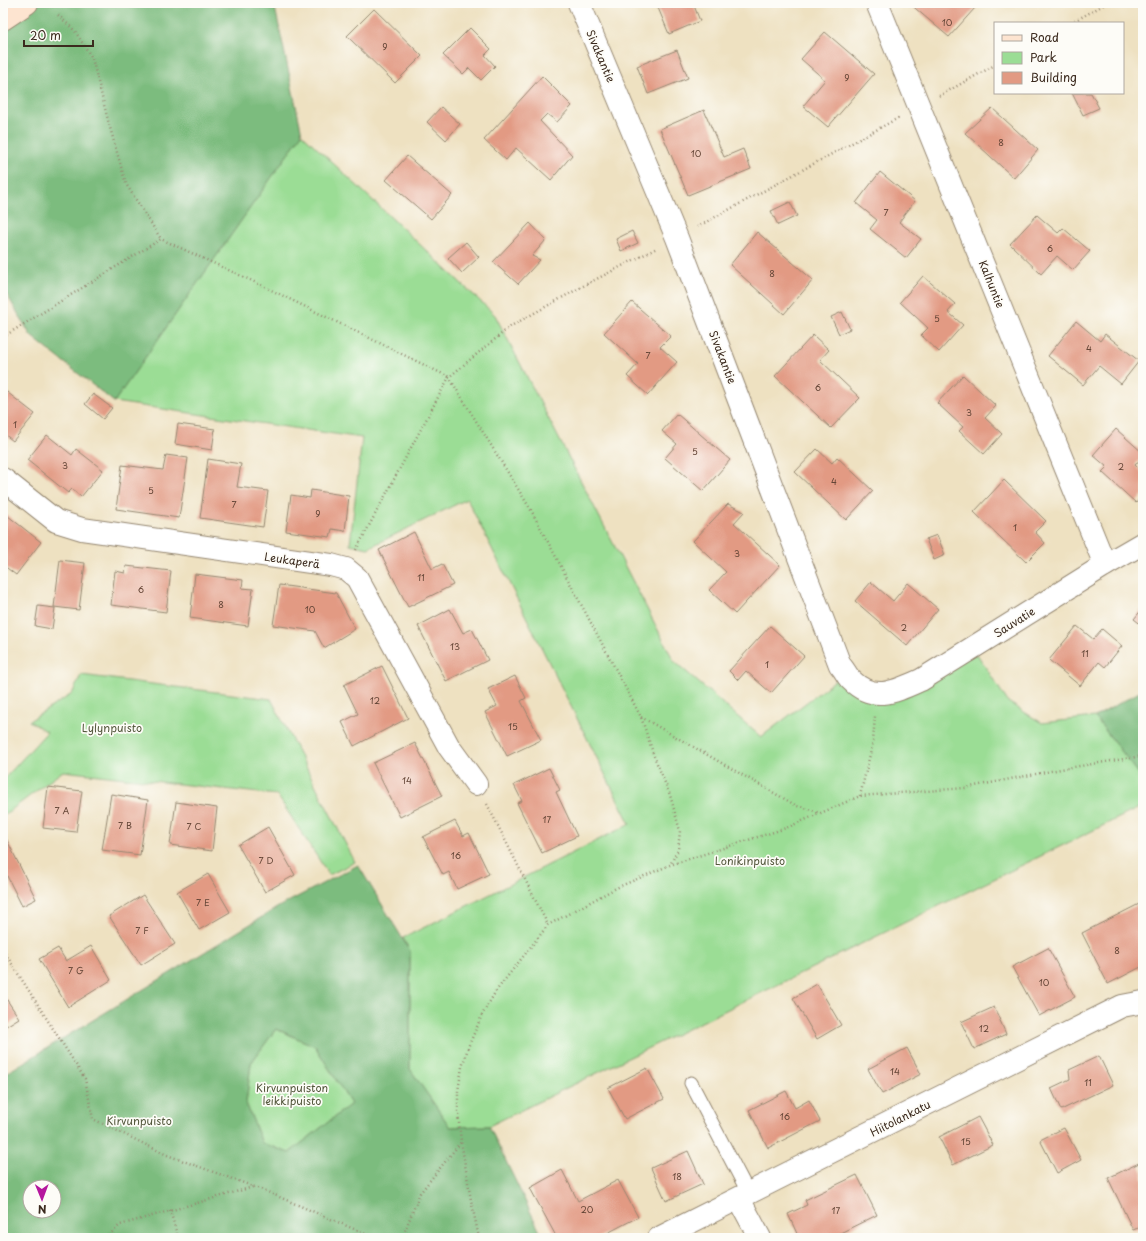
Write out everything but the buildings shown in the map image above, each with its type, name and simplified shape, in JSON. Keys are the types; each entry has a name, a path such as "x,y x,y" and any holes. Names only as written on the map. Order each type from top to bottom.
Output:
{"main road":[{"path":"3,19 27,3"}],"street":[{"name":"Sivakantie","path":"579,3 677,238 840,664 851,680 866,691 881,694"},
{"name":"Kalhuntie","path":"877,3 1105,565"},
{"name":"Leukaperä","path":"3,479 56,521 82,529 331,565 346,569"},
{"name":"Sauvatie","path":"881,694 898,690 921,680 1105,565 1143,543"},
{"path":"346,569 357,578 449,747 476,784"},
{"name":"Hiitolankatu","path":"659,1238 1122,1006 1143,1002"},
{"path":"744,1196 760,1238"}],"lane":[{"path":"691,1083 744,1196"}],"path":[{"path":"1073,22 1107,3"},
{"path":"58,15 75,31 92,58 108,124 126,184 161,239 261,285 449,377 531,510 641,717 654,756 670,795 680,831 678,850 670,865"},
{"path":"346,569 449,377 511,326 585,285 677,238 920,107 994,66"},
{"path":"3,337 161,239"},
{"path":"860,796 873,742 876,708 881,694"},
{"path":"641,717 796,806 812,810 820,814"},
{"path":"479,1238 461,1142 458,1114 458,1091 462,1067 468,1045 482,1015 496,991 548,925 616,888 670,865 786,828 860,796 965,788 1061,769 1143,756"},
{"path":"476,784 548,925"},
{"path":"3,950 85,1079 93,1119 168,1155 253,1187 375,1238"},
{"path":"402,1238 420,1193 461,1142"},
{"path":"106,1238 120,1225 253,1187"},
{"path":"170,1210 178,1238"}],"green space":[{"path":"19,3 274,3 302,134 114,402 31,336 3,288 3,14"},
{"name":"Lonikinpuisto","path":"302,134 495,315 674,661 761,737 837,679 848,685 864,698 977,654 1008,702 1042,723 1095,717 1143,779 1143,806 489,1126 450,1127 410,1069 410,951 403,938 630,824 467,499 368,548 350,544 362,438 114,402"},
{"name":"Lylynpuisto","path":"81,675 271,699 355,862 329,875 277,795 63,771 3,816 3,780 47,732 29,721 72,694"},
{"path":"1143,690 1143,779 1095,717"},
{"name":"Kirvunpuisto","path":"358,865 410,951 410,1069 450,1127 489,1126 543,1238 3,1238 3,1075 280,906","holes":["276,1029 315,1046 351,1104 289,1153 262,1143 246,1103 251,1063"]},
{"name":"Kirvunpuiston leikkipuisto","path":"276,1029 315,1046 351,1104 289,1153 262,1143 246,1103 251,1063"}]}
